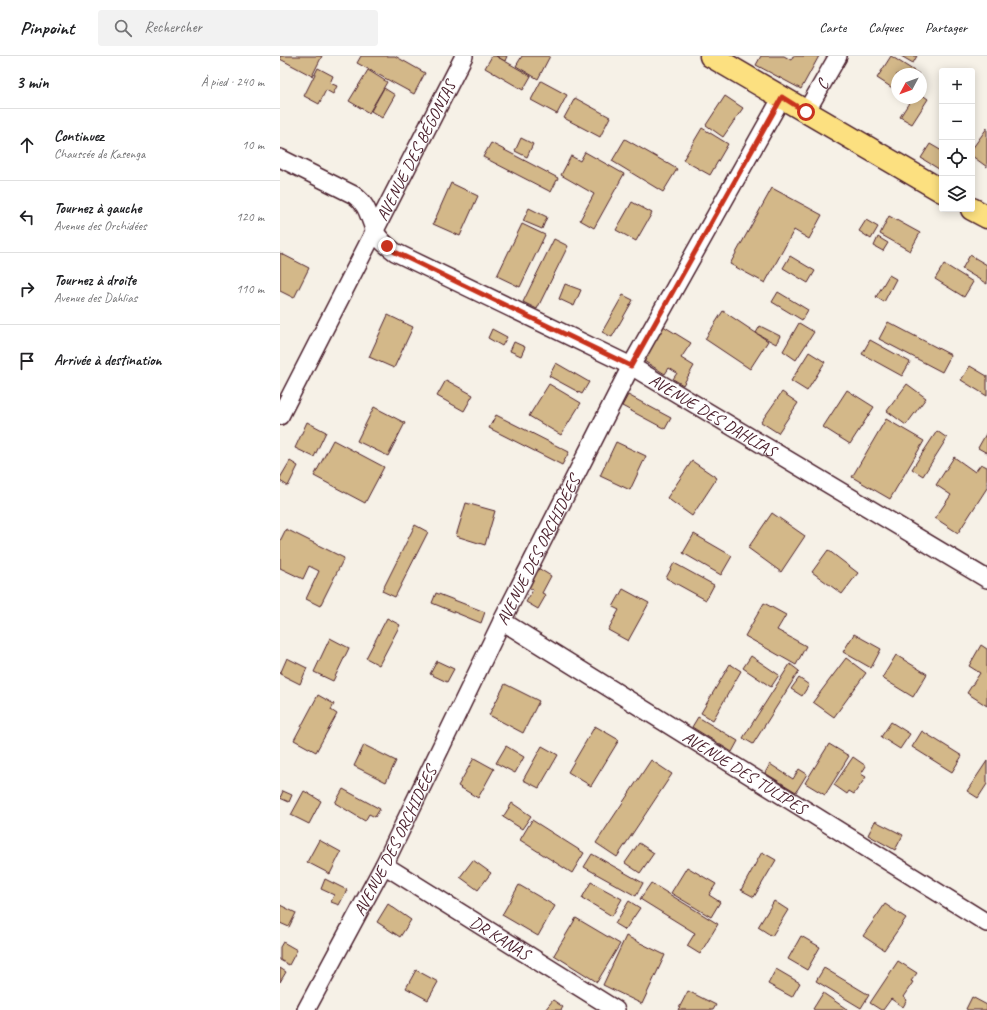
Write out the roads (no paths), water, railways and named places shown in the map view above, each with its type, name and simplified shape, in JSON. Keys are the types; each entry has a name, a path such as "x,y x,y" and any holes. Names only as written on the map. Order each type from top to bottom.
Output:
{"main road":[{"path":"711,56 939,189"},
{"path":"975,210 987,217"}],"street":[{"name":"AVENUE DES BÉGONIAS","path":"280,416 464,56"},
{"name":"C","path":"806,112 838,56"},
{"name":"AVENUE DES ORCHIDÉES","path":"306,1010 384,865 502,621 631,366 782,97"},
{"name":"AVENUE DES DAHLIAS","path":"280,158 354,195 361,200 369,214 375,231 381,240 395,252 631,366 987,579"},
{"name":"AVENUE DES TULIPES","path":"502,621 987,924"},
{"name":"DR KANAS","path":"384,865 616,1010"}]}
